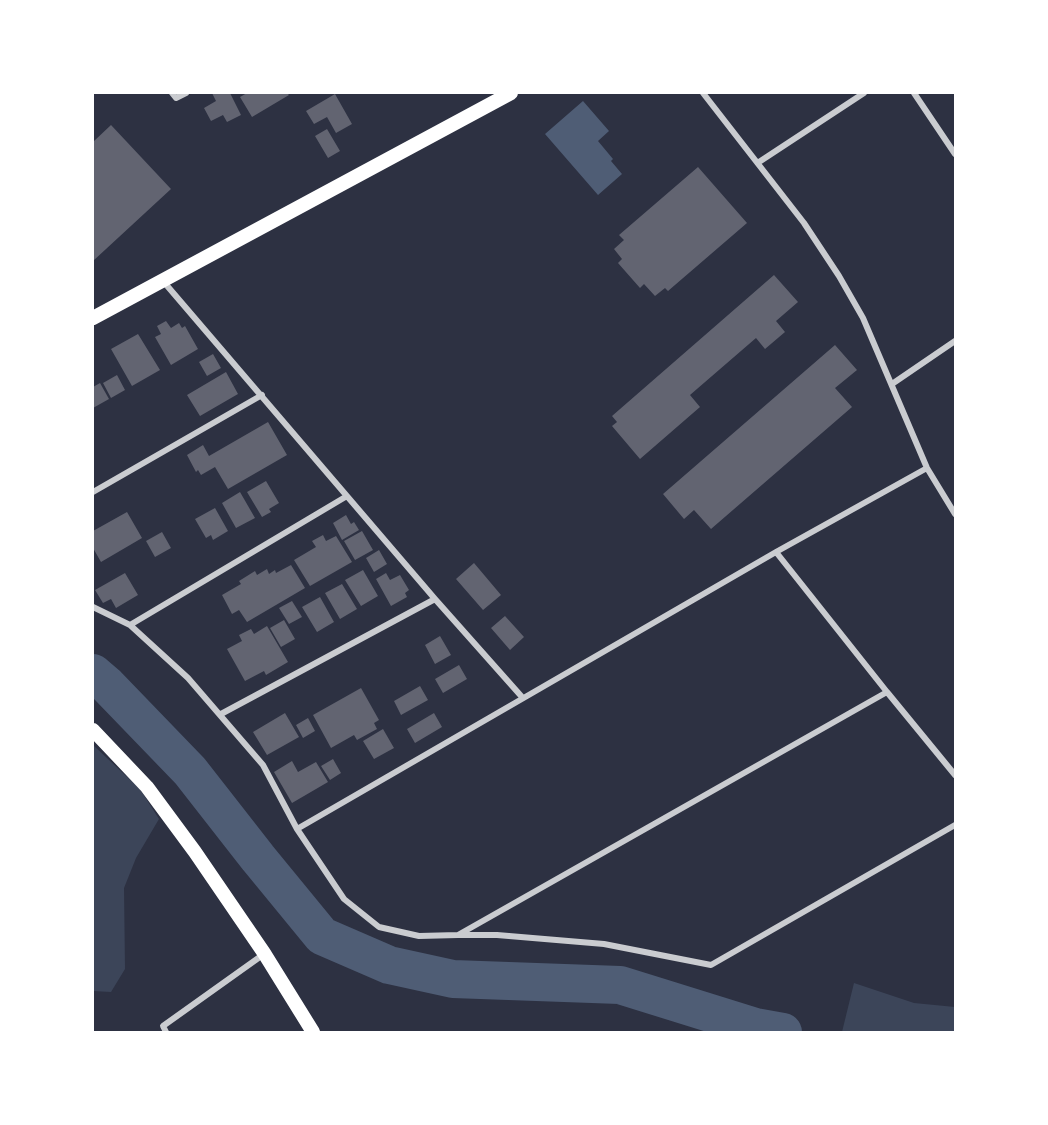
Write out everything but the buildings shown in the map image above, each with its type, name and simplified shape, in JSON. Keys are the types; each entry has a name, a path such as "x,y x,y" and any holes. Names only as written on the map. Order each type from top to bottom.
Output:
{"main road":[{"path":"93,318 511,93"},
{"path":"93,730 147,787 195,852 264,953 313,1032"}],"street":[{"path":"172,93 176,98 186,93"},
{"path":"703,93 759,162 839,276 863,318 927,468 955,514"},
{"path":"759,162 864,93"},
{"path":"914,93 955,154"},
{"path":"163,281 435,599 522,697"},
{"path":"892,384 955,341"},
{"path":"93,492 262,395"},
{"path":"297,829 522,697 927,468"},
{"path":"129,625 347,496"},
{"path":"776,552 955,775"},
{"path":"221,714 435,599"},
{"path":"93,607 129,625 188,678 221,714 263,765 297,829 344,899 379,927 419,936 497,934 604,944 711,965 955,825"},
{"path":"458,935 887,692"},
{"path":"166,1032 163,1026 264,953"}],"shaded area":[{"path":"583,101 609,131 598,141 622,174 598,195 545,134"},
{"path":"93,745 140,789 159,819 136,858 124,888 125,969 111,992 93,991"},
{"path":"854,983 914,1003 955,1007 955,1032 842,1032"}],"waterway":[{"path":"93,673 190,771 322,936 389,965 453,979 620,985 755,1027 783,1032"}]}
